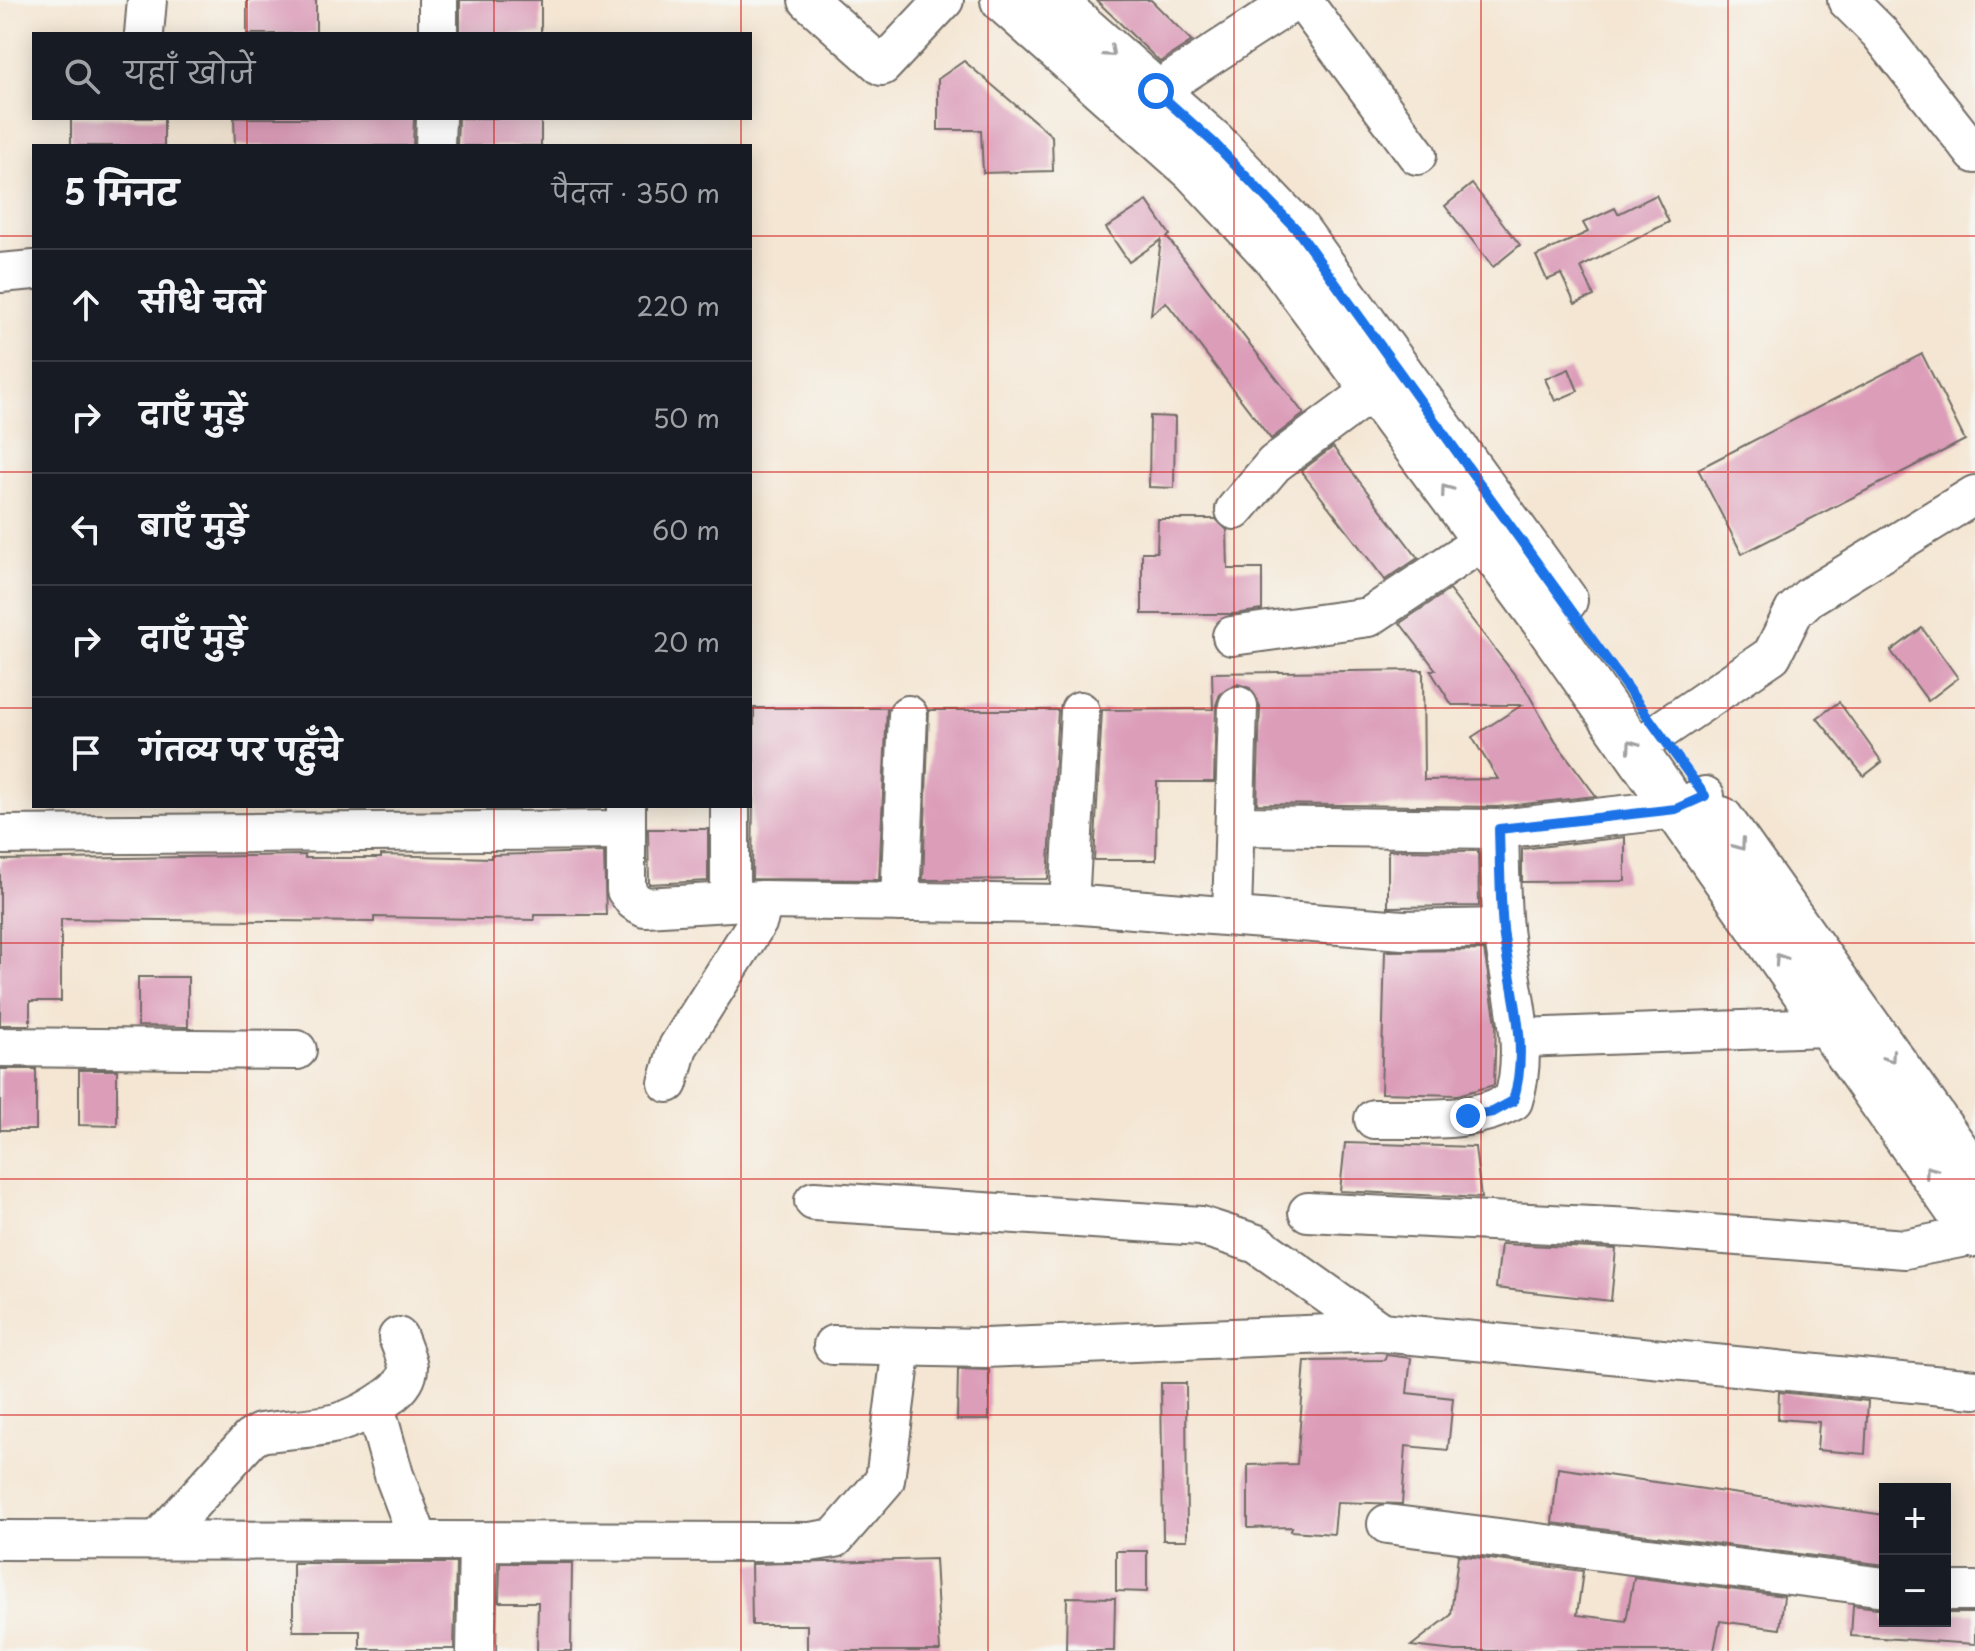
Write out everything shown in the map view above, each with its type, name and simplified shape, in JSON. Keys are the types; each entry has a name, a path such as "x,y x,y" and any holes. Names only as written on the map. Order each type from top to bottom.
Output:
{"main road":[{"path":"1003,0 1193,169 1276,258 1483,541 1690,802 1975,1176"},
{"path":"1052,0 1214,143 1297,230 1659,732 1690,802 1826,1027 1975,1235"}],"street":[{"path":"144,32 147,0"},
{"path":"438,0 438,32"},
{"path":"808,0 882,66 944,0"},
{"path":"1156,91 1296,0"},
{"path":"1302,0 1417,155"},
{"path":"1847,0 1906,65 1975,154"},
{"path":"435,144 436,120"},
{"path":"0,273 32,270"},
{"path":"1235,510 1274,464 1373,390"},
{"path":"1659,732 1772,655 1794,611 1809,597 1975,495"},
{"path":"1232,636 1369,617 1483,541"},
{"path":"1232,915 1238,706"},
{"path":"1069,904 1080,711"},
{"path":"900,902 908,715"},
{"path":"1235,826 1499,829 1690,802"},
{"path":"668,1083 678,1047 758,921 746,900 730,808"},
{"path":"0,835 45,820 626,818 626,890 634,901 645,907 746,900 1069,904 1403,930 1503,928"},
{"path":"1374,1119 1468,1116 1493,1112 1513,1101 1520,1078 1521,1038 1503,928 1499,829"},
{"path":"1521,1038 1826,1027"},
{"path":"0,1047 297,1050"},
{"path":"814,1201 1201,1226 1257,1244 1381,1332"},
{"path":"1308,1212 1633,1228 1905,1249 1975,1235"},
{"path":"833,1345 985,1348 1381,1332 1975,1389"},
{"path":"158,1540 250,1439 269,1431 336,1426 360,1417 375,1406 404,1381 408,1367 398,1337"},
{"path":"0,1540 810,1542 835,1538 885,1480 902,1347"},
{"path":"375,1406 394,1475 419,1541"},
{"path":"1387,1524 1879,1586"},
{"path":"476,1651 478,1542"},
{"path":"1951,1591 1975,1591"}],"building":[{"path":"247,0 316,0 316,32 247,32"},
{"path":"460,0 541,0 541,32 460,32"},
{"path":"1096,0 1151,0 1192,41 1160,62"},
{"path":"964,61 1052,136 1053,171 983,173 981,130 938,130 938,79"},
{"path":"71,120 164,120 164,144 71,144"},
{"path":"234,120 414,120 413,144 235,144"},
{"path":"458,120 541,120 541,144 457,144"},
{"path":"1472,184 1520,245 1493,267 1445,206"},
{"path":"1656,195 1669,222 1581,267 1594,296 1575,304 1561,274 1547,280 1536,256 1588,232 1583,223 1615,208 1618,214"},
{"path":"1147,201 1170,235 1167,237 1304,414 1271,439 1166,302 1151,314 1161,240 1129,262 1106,228"},
{"path":"1922,354 1965,440 1742,554 1698,469"},
{"path":"1569,369 1578,391 1555,401 1545,379"},
{"path":"1150,416 1175,417 1174,488 1149,487"},
{"path":"1333,447 1418,558 1385,580 1301,471"},
{"path":"1158,519 1216,519 1227,530 1228,569 1262,569 1262,610 1234,614 1142,614 1142,552 1157,552"},
{"path":"1449,590 1525,688 1555,741 1596,796 1498,807 1257,804 1260,706 1250,688 1238,684 1220,694 1216,705 1214,782 1157,782 1156,860 1094,860 1102,710 1213,709 1212,673 1423,670 1424,780 1498,779 1472,737 1522,705 1452,705 1430,670 1436,670 1400,623"},
{"path":"1922,628 1958,678 1928,701 1891,651"},
{"path":"1839,702 1882,762 1864,776 1817,718"},
{"path":"754,708 887,708 879,880 752,879"},
{"path":"929,710 1058,710 1048,879 923,880"},
{"path":"648,829 708,829 708,881 649,884"},
{"path":"1625,837 1625,881 1522,882 1522,849"},
{"path":"1388,850 1478,851 1479,906 1388,907"},
{"path":"604,852 606,915 534,915 534,920 374,917 374,922 61,919 61,1001 30,1001 30,1025 0,1025 0,860 305,855 305,858 381,858 381,855 491,858 491,855"},
{"path":"1484,950 1496,1023 1494,1085 1458,1095 1381,1093 1385,951"},
{"path":"138,977 188,977 188,1027 138,1026"},
{"path":"0,1069 36,1069 36,1130 0,1130"},
{"path":"79,1070 117,1070 117,1126 79,1125"},
{"path":"1345,1143 1475,1147 1481,1198 1340,1191"},
{"path":"1501,1244 1616,1249 1611,1301 1496,1288"},
{"path":"1386,1355 1411,1358 1407,1393 1453,1398 1448,1450 1406,1446 1402,1504 1337,1502 1334,1534 1291,1531 1292,1527 1248,1528 1248,1465 1297,1464 1305,1361 1385,1360"},
{"path":"958,1369 989,1370 989,1420 957,1420"},
{"path":"1161,1383 1186,1383 1187,1540 1163,1540"},
{"path":"1779,1392 1868,1401 1865,1454 1817,1450 1819,1422 1778,1419"},
{"path":"1558,1468 1879,1514 1879,1564 1552,1523"},
{"path":"1116,1551 1147,1551 1147,1592 1116,1591"},
{"path":"1458,1555 1583,1571 1577,1615 1626,1621 1634,1577 1784,1596 1780,1629 1720,1621 1714,1651 1455,1651 1411,1646 1451,1615"},
{"path":"935,1559 940,1651 807,1651 807,1625 752,1625 751,1564"},
{"path":"293,1563 456,1563 454,1649 360,1649 360,1631 293,1631"},
{"path":"500,1563 572,1563 571,1651 537,1651 538,1602 499,1602"},
{"path":"1067,1597 1115,1598 1114,1651 1066,1651"},
{"path":"1853,1605 1879,1608 1879,1627 1951,1627 1951,1613 1975,1613 1975,1644 1851,1636"}],"route":[{"path":"1156,91 1214,143 1297,230 1705,796 1676,809 1499,829 1503,928 1521,1038 1520,1078 1513,1101 1493,1112 1468,1116"}]}
